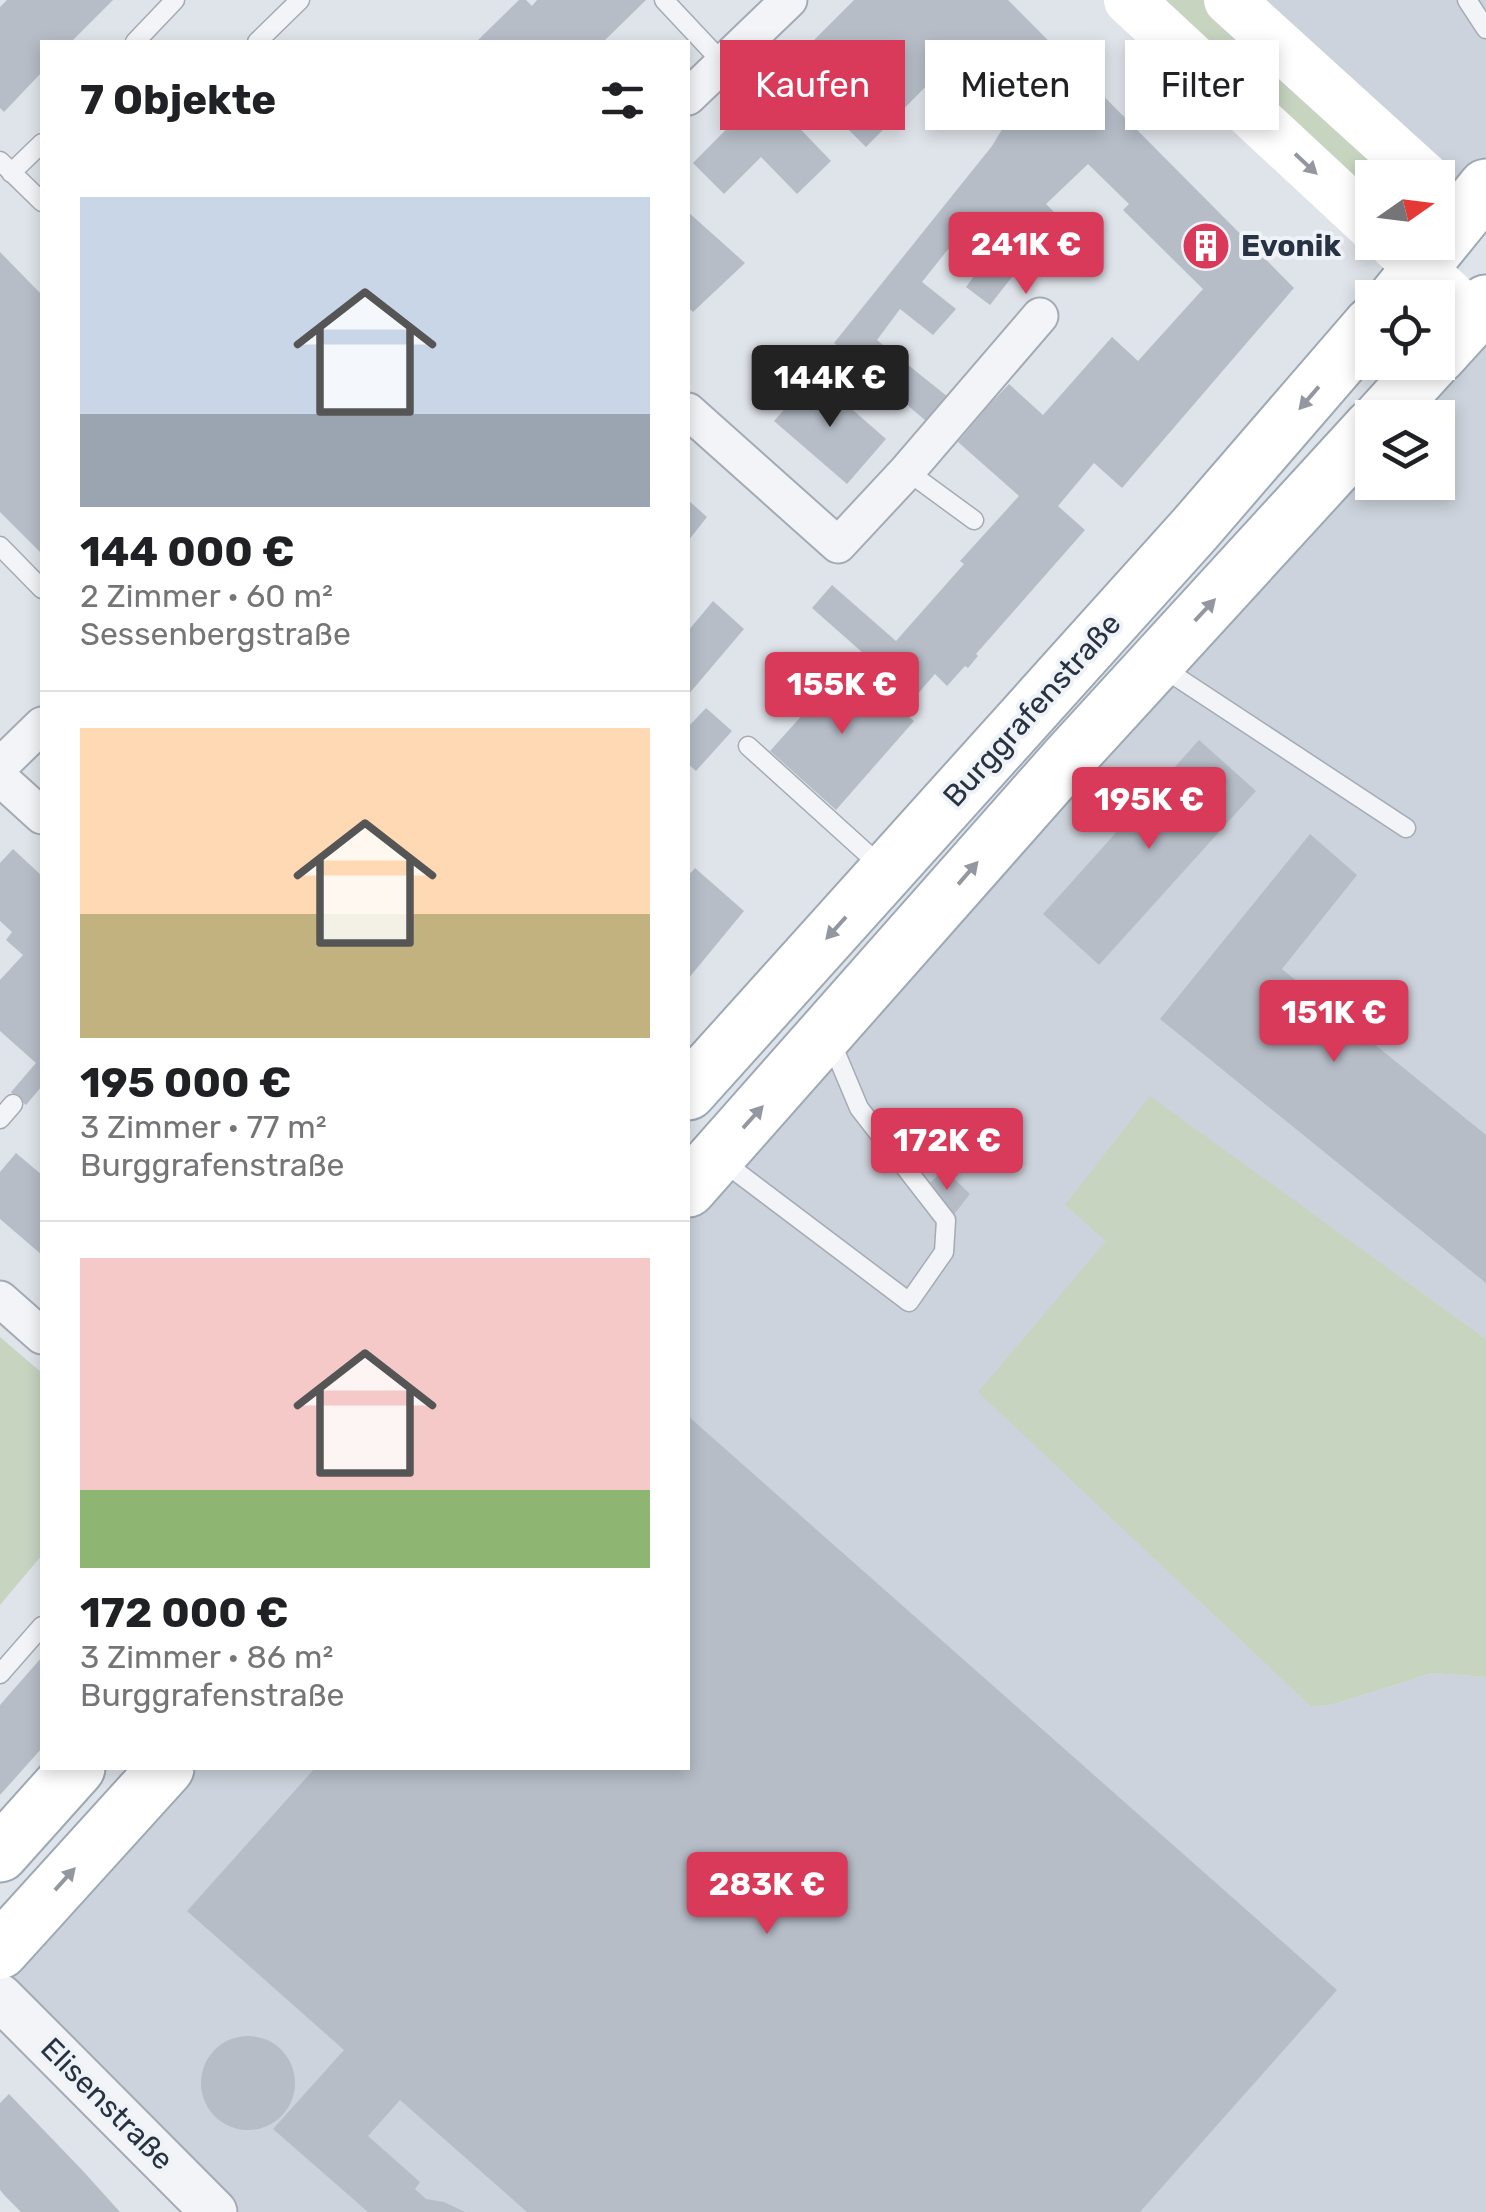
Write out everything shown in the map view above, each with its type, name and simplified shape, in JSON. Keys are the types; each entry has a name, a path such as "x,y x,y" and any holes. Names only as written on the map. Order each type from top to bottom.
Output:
{"main road":[{"path":"1129,0 1355,210"},
{"path":"1229,0 1406,160"},
{"path":"1465,325 1403,270 1469,205"},
{"name":"Burggrafenstraße","path":"690,1090 1194,530 1355,344"},
{"path":"1397,400 1416,380"},
{"name":"Burggrafenstraße","path":"702,1173 1068,759 1355,446"},
{"path":"0,1854 75,1770"},
{"path":"0,1952 164,1770"}],"street":[{"path":"747,40 789,0"},
{"path":"690,95 720,66"},
{"path":"690,414 838,545 1040,316"},
{"path":"0,766 40,727"},
{"path":"0,778 40,814"},
{"path":"0,1299 40,1334"},
{"name":"Elisenstraße","path":"0,1997 214,2212"}],"lane":[{"path":"137,40 175,0"},
{"path":"259,40 300,0"},
{"path":"664,0 720,60"},
{"path":"1467,0 1486,29"},
{"path":"40,144 6,167 40,200"},
{"path":"907,471 974,520"},
{"path":"0,546 40,588"},
{"path":"1156,663 1406,828"},
{"path":"748,746 887,872"},
{"path":"702,1173 909,1302 944,1252 946,1220 859,1108 828,1034"},
{"path":"0,1119 13,1104"},
{"path":"0,1674 40,1628"}],"shaded area":[{"path":"1229,0 1486,0 1486,232 1455,204 1455,160 1407,160 1279,45 1279,40 1273,40"},
{"path":"1486,304 1486,1339 1150,1097 1107,1241 979,1392 1311,1707 1334,1704 1433,1673 1486,1677 1486,2212 221,2212 0,1969 174,1770 690,1770 690,1198 1355,448 1355,500 1455,500 1455,400 1398,400 1417,380 1455,380 1455,338"}],"green space":[{"path":"1130,0 1228,0 1273,40 1173,40"},
{"path":"1279,46 1406,160 1355,160 1355,207 1271,130 1279,130"},
{"path":"1150,1096 1486,1339 1486,1677 1433,1673 1334,1704 1311,1707 978,1392 1106,1241 1065,1205"},
{"path":"0,1337 40,1371 40,1557 0,1605"}],"building":[{"path":"7,0 113,0 73,40 40,40 40,74 4,112 0,108 0,7"},
{"path":"519,0 532,6 537,0 646,0 605,40 478,40"},
{"path":"854,0 1008,0 1048,40 925,40 925,87 905,108 905,40 814,40"},
{"path":"1105,98 1125,118 1125,130 1137,130 1294,288 1122,488 1094,463 1058,506 1085,530 968,668 965,666 947,686 935,674 914,698 812,608 832,585 896,641 1019,496 958,442 989,405 1009,384 1043,415 1112,337 1138,361 1203,289 1123,210 1129,204 1088,164 1046,204 1059,217 990,305 966,287 993,250 965,228 922,282 956,309 933,335 900,309 877,340 948,397 926,421 834,343 1002,130 1105,130"},
{"path":"726,130 801,130 831,161 797,194 761,157 724,194 693,163"},
{"path":"849,130 883,130 866,147"},
{"path":"690,214 745,263 693,312 690,309"},
{"path":"0,252 40,293 40,552 0,512"},
{"path":"814,376 886,439 847,484 774,421"},
{"path":"690,502 707,517 690,538"},
{"path":"713,601 744,629 690,693 690,629"},
{"path":"848,664 914,721 836,810 770,751"},
{"path":"706,708 732,731 696,771 690,766 690,725"},
{"path":"1199,740 1256,791 1099,965 1043,914"},
{"path":"1310,834 1357,875 1282,969 1486,1135 1486,1283 1160,1019"},
{"path":"13,849 40,874 40,1088 26,1105 11,1092 36,1063 0,1031 0,980 23,955 6,940 12,932 0,921 0,863"},
{"path":"695,868 744,911 690,977 690,874"},
{"path":"16,1153 40,1173 40,1253 0,1219 0,1172"},
{"path":"944,1169 970,1194 952,1217 923,1190"},
{"path":"690,1418 1337,1990 1140,2212 527,2212 400,2100 368,2136 420,2182 415,2189 426,2199 465,2212 368,2212 273,2129 344,2050 187,1911 313,1770 690,1770"},
{"path":"40,1659 40,1750 0,1795 0,1705"},
{"path":"248,2036 266,2040 281,2050 291,2065 295,2083 291,2101 281,2116 266,2126 248,2130 230,2126 215,2116 205,2101 201,2083 205,2065 215,2050 230,2040"},
{"path":"9,2094 120,2212 21,2212 5,2196 0,2190 0,2103"}],"place":[{"name":"Evonik","path":"1206,246"}]}
